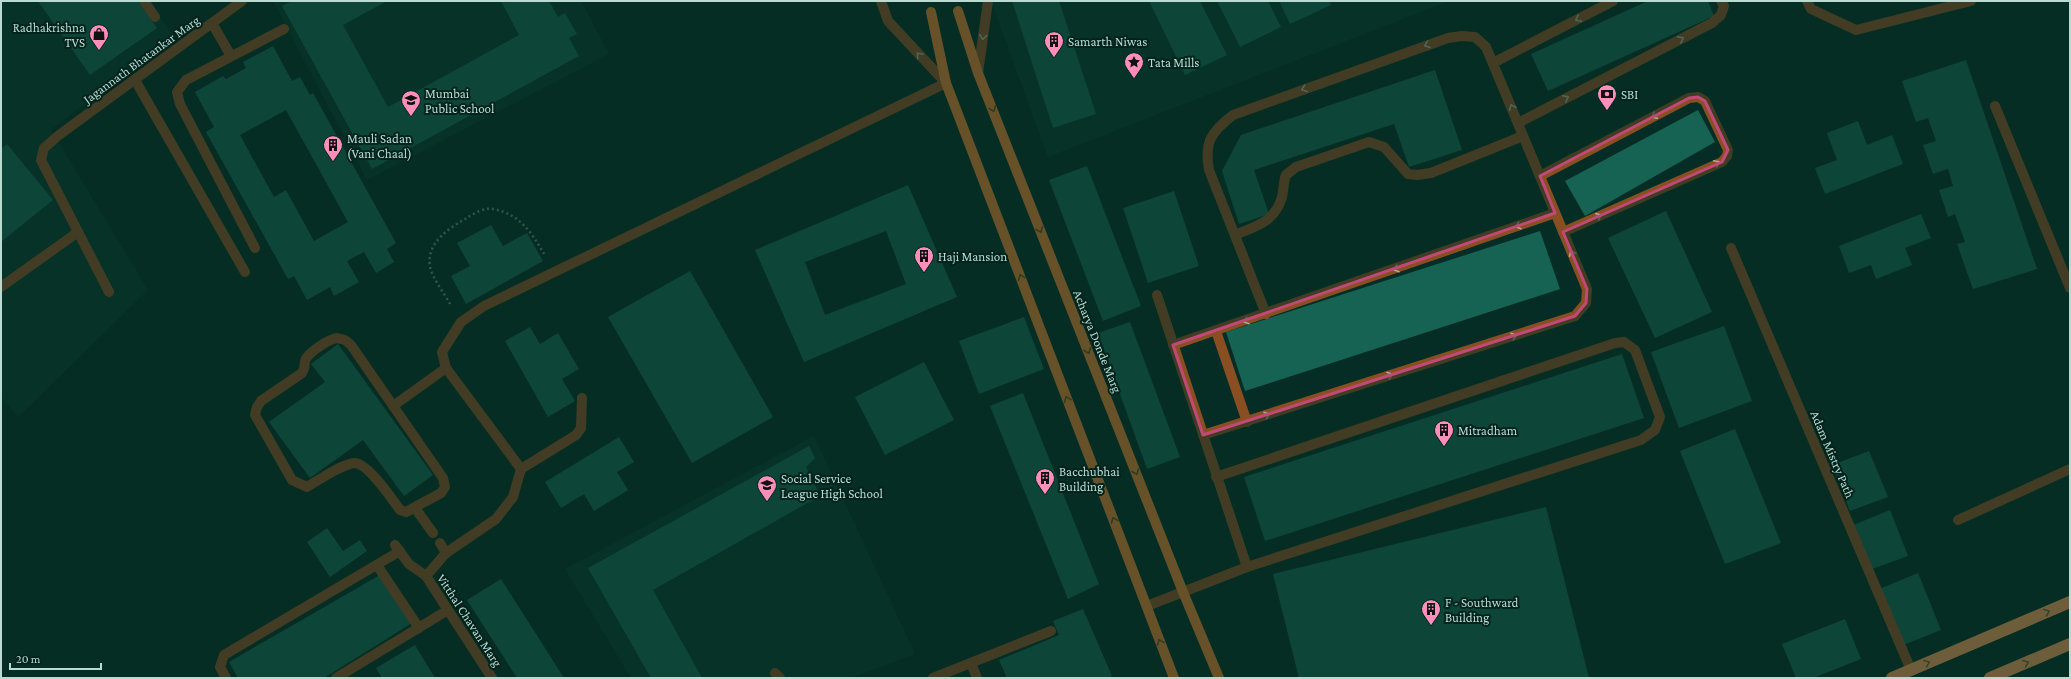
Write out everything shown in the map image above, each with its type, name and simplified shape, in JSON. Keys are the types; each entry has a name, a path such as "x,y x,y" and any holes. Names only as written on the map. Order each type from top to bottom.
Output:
{"highway":[{"path":"1892,678 2070,602"},
{"path":"1990,678 2070,644"}],"main road":[{"path":"930,12 946,83 1174,678"},
{"name":"Acharya Donde Marg","path":"958,12 978,73 1183,592 1219,678"}],"street":[{"path":"144,1 155,17"},
{"name":"Jagannath Bhatankar Marg","path":"108,292 41,160 44,148 74,124 242,1"},
{"path":"521,469 446,368 442,352 461,322 484,306 946,83 888,21 881,1"},
{"path":"978,73 988,1"},
{"path":"1493,63 1613,1"},
{"path":"1518,123 1712,23 1721,15 1724,6 1722,1"},
{"path":"1807,1 1811,9 1856,30 1971,1"},
{"path":"212,23 231,56"},
{"path":"255,248 180,104 177,92 186,80 284,29"},
{"path":"1203,435 1575,316 1586,303 1587,289 1524,136 1486,47 1475,37 1462,36 1448,38 1233,115 1221,124 1209,139 1206,152 1209,170 1266,314"},
{"path":"135,80 245,272"},
{"path":"1540,176 1689,98 1698,97 1706,101 1728,150 1727,156 1722,162 1563,232"},
{"path":"1995,106 2070,288"},
{"path":"1235,235 1265,223 1274,213 1282,197 1286,175 1296,167 1369,142 1384,147 1408,174 1417,175 1431,172 1524,136"},
{"path":"1173,345 1555,213"},
{"path":"1,288 78,232"},
{"name":"Adam Mistry Path","path":"1731,248 1911,670"},
{"path":"1157,295 1247,567"},
{"path":"1216,331 1247,422"},
{"path":"337,338 345,340 351,345 443,478 445,487 441,493 415,508 406,512 400,510 365,467 355,463 347,465 307,487 298,484 292,480 255,415 257,407 261,401 302,373 306,367 305,360 308,355 331,339 337,338"},
{"path":"1147,606 1247,567 1641,440 1655,430 1660,417 1635,350 1624,342 1615,343 1216,477"},
{"path":"393,406 446,368"},
{"path":"226,678 220,667 224,655 377,565 397,548 410,564 426,576 446,553 496,518 513,497 521,469 576,435 581,428 582,398"},
{"path":"1958,520 2070,469"},
{"path":"415,508 433,533"},
{"path":"440,543 446,553"},
{"path":"377,565 419,628"},
{"name":"Vitthal Chavan Marg","path":"426,576 492,678"},
{"path":"336,678 448,610"},
{"path":"933,678 1051,631"},
{"path":"971,663 977,678"}],"path":[{"path":"461,322 432,272 430,266 431,252 438,240 448,229 477,212 492,209 506,214 529,229 554,272"}],"highlighted area":[{"path":"1698,97 1705,101 1728,150 1722,162 1563,232 1587,289 1586,303 1575,316 1203,435 1173,345 1555,213 1540,176 1689,98"}],"shaded area":[{"path":"1,1 151,1 172,36 51,130 148,290 18,417 1,397"},
{"name":"Mumbai Public School","path":"273,1 581,1 609,54 367,180"},
{"name":"Tata Mills","path":"991,1 1449,1 1048,157"},
{"name":"Social Service League High School","path":"814,436 915,654 851,678 631,678 565,569"}],"building":[{"name":"Radhakrishna TVS","path":"38,1 138,1 157,28 90,75"},
{"path":"292,1 387,1 343,25 388,107 519,35 501,1 549,1 558,17 565,13 577,34 569,38 579,56 372,169 282,6"},
{"name":"Samarth Niwas","path":"1012,1 1059,1 1096,114 1053,128"},
{"path":"1149,1 1200,1 1227,55 1185,75"},
{"path":"1217,1 1268,1 1281,27 1240,47"},
{"path":"1279,1 1330,1 1331,5 1290,24"},
{"path":"1648,1 1708,1 1714,16 1548,91 1531,54"},
{"name":"Mauli Sadan (Vani Chaal)","path":"273,46 292,81 300,77 310,95 313,93 396,243 387,249 394,262 376,273 364,252 347,261 359,282 334,296 330,287 307,300 294,276 288,279 206,132 214,127 195,92 223,76 226,79 246,68 243,62","holes":["286,110 348,222 314,241 286,190 274,197 240,135"]},
{"path":"1966,60 2037,269 1973,289 1957,244 1965,242 1955,214 1948,217 1939,190 1953,186 1948,169 1933,174 1923,145 1936,141 1928,118 1916,122 1902,81"},
{"path":"1435,70 1462,150 1409,167 1394,124 1254,170 1269,214 1239,224 1222,171 1241,135"},
{"path":"1698,110 1715,142 1585,216 1565,181"},
{"path":"1858,121 1867,145 1892,135 1903,164 1825,194 1815,168 1837,160 1827,133"},
{"path":"7,144 53,200 1,242 1,149"},
{"path":"1087,166 1141,306 1103,321 1049,180"},
{"name":"Haji Mansion","path":"908,185 957,297 804,362 755,250","holes":["886,231 906,284 825,315 805,262"]},
{"path":"1174,191 1199,266 1148,283 1123,208"},
{"path":"1666,211 1712,312 1655,338 1608,238"},
{"path":"1921,214 1931,238 1905,248 1912,265 1876,279 1871,265 1849,273 1839,246"},
{"path":"491,225 503,246 527,233 543,261 466,304 451,276 470,266 457,243"},
{"path":"1540,231 1560,289 1245,391 1226,332"},
{"path":"690,271 773,417 692,463 608,317"},
{"path":"1024,317 1044,369 979,394 959,341"},
{"path":"1130,322 1180,457 1147,469 1098,333"},
{"path":"1724,326 1752,401 1679,428 1651,352"},
{"path":"530,327 540,344 558,333 579,369 562,379 575,401 548,417 505,341"},
{"path":"338,344 433,475 404,496 363,440 310,478 269,422 325,382 311,364"},
{"name":"Mitradham","path":"1622,354 1644,418 1265,541 1244,477"},
{"path":"924,362 954,420 885,455 855,397"},
{"name":"Bacchubhai Building","path":"1023,393 1099,584 1068,599 990,406"},
{"path":"1735,429 1781,543 1725,564 1680,451"},
{"path":"619,437 634,462 617,472 628,490 594,511 584,494 561,508 545,482"},
{"path":"809,446 815,458 806,467 820,496 653,590 702,678 651,678 588,568"},
{"path":"1869,451 1888,497 1850,511 1832,465"},
{"name":"F - Southward Building","path":"1546,507 1589,678 1299,678 1273,574"},
{"path":"1890,510 1908,556 1869,570 1851,526"},
{"path":"327,528 343,551 360,540 367,551 330,577 307,542"},
{"path":"1918,573 1941,630 1901,646 1879,589"},
{"path":"380,575 412,623 324,678 238,678 229,662"},
{"path":"501,579 564,678 517,678 467,600"},
{"path":"1083,609 1112,676 1107,678 1007,678 999,660 1059,635 1053,621"},
{"path":"1845,619 1861,659 1813,678 1796,678 1782,644"},
{"path":"415,645 435,678 382,678 376,668"}],"place":[{"name":"Radhakrishna TVS","path":"99,51"},
{"name":"Samarth Niwas","path":"1054,58"},
{"name":"Tata Mills","path":"1134,79"},
{"name":"SBI","path":"1607,111"},
{"name":"Mumbai Public School","path":"411,117"},
{"name":"Mauli Sadan (Vani Chaal)","path":"333,162"},
{"name":"Haji Mansion","path":"924,273"},
{"name":"Mitradham","path":"1444,447"},
{"name":"Bacchubhai Building","path":"1045,495"},
{"name":"Social Service League High School","path":"767,502"},
{"name":"F - Southward Building","path":"1431,626"}]}
